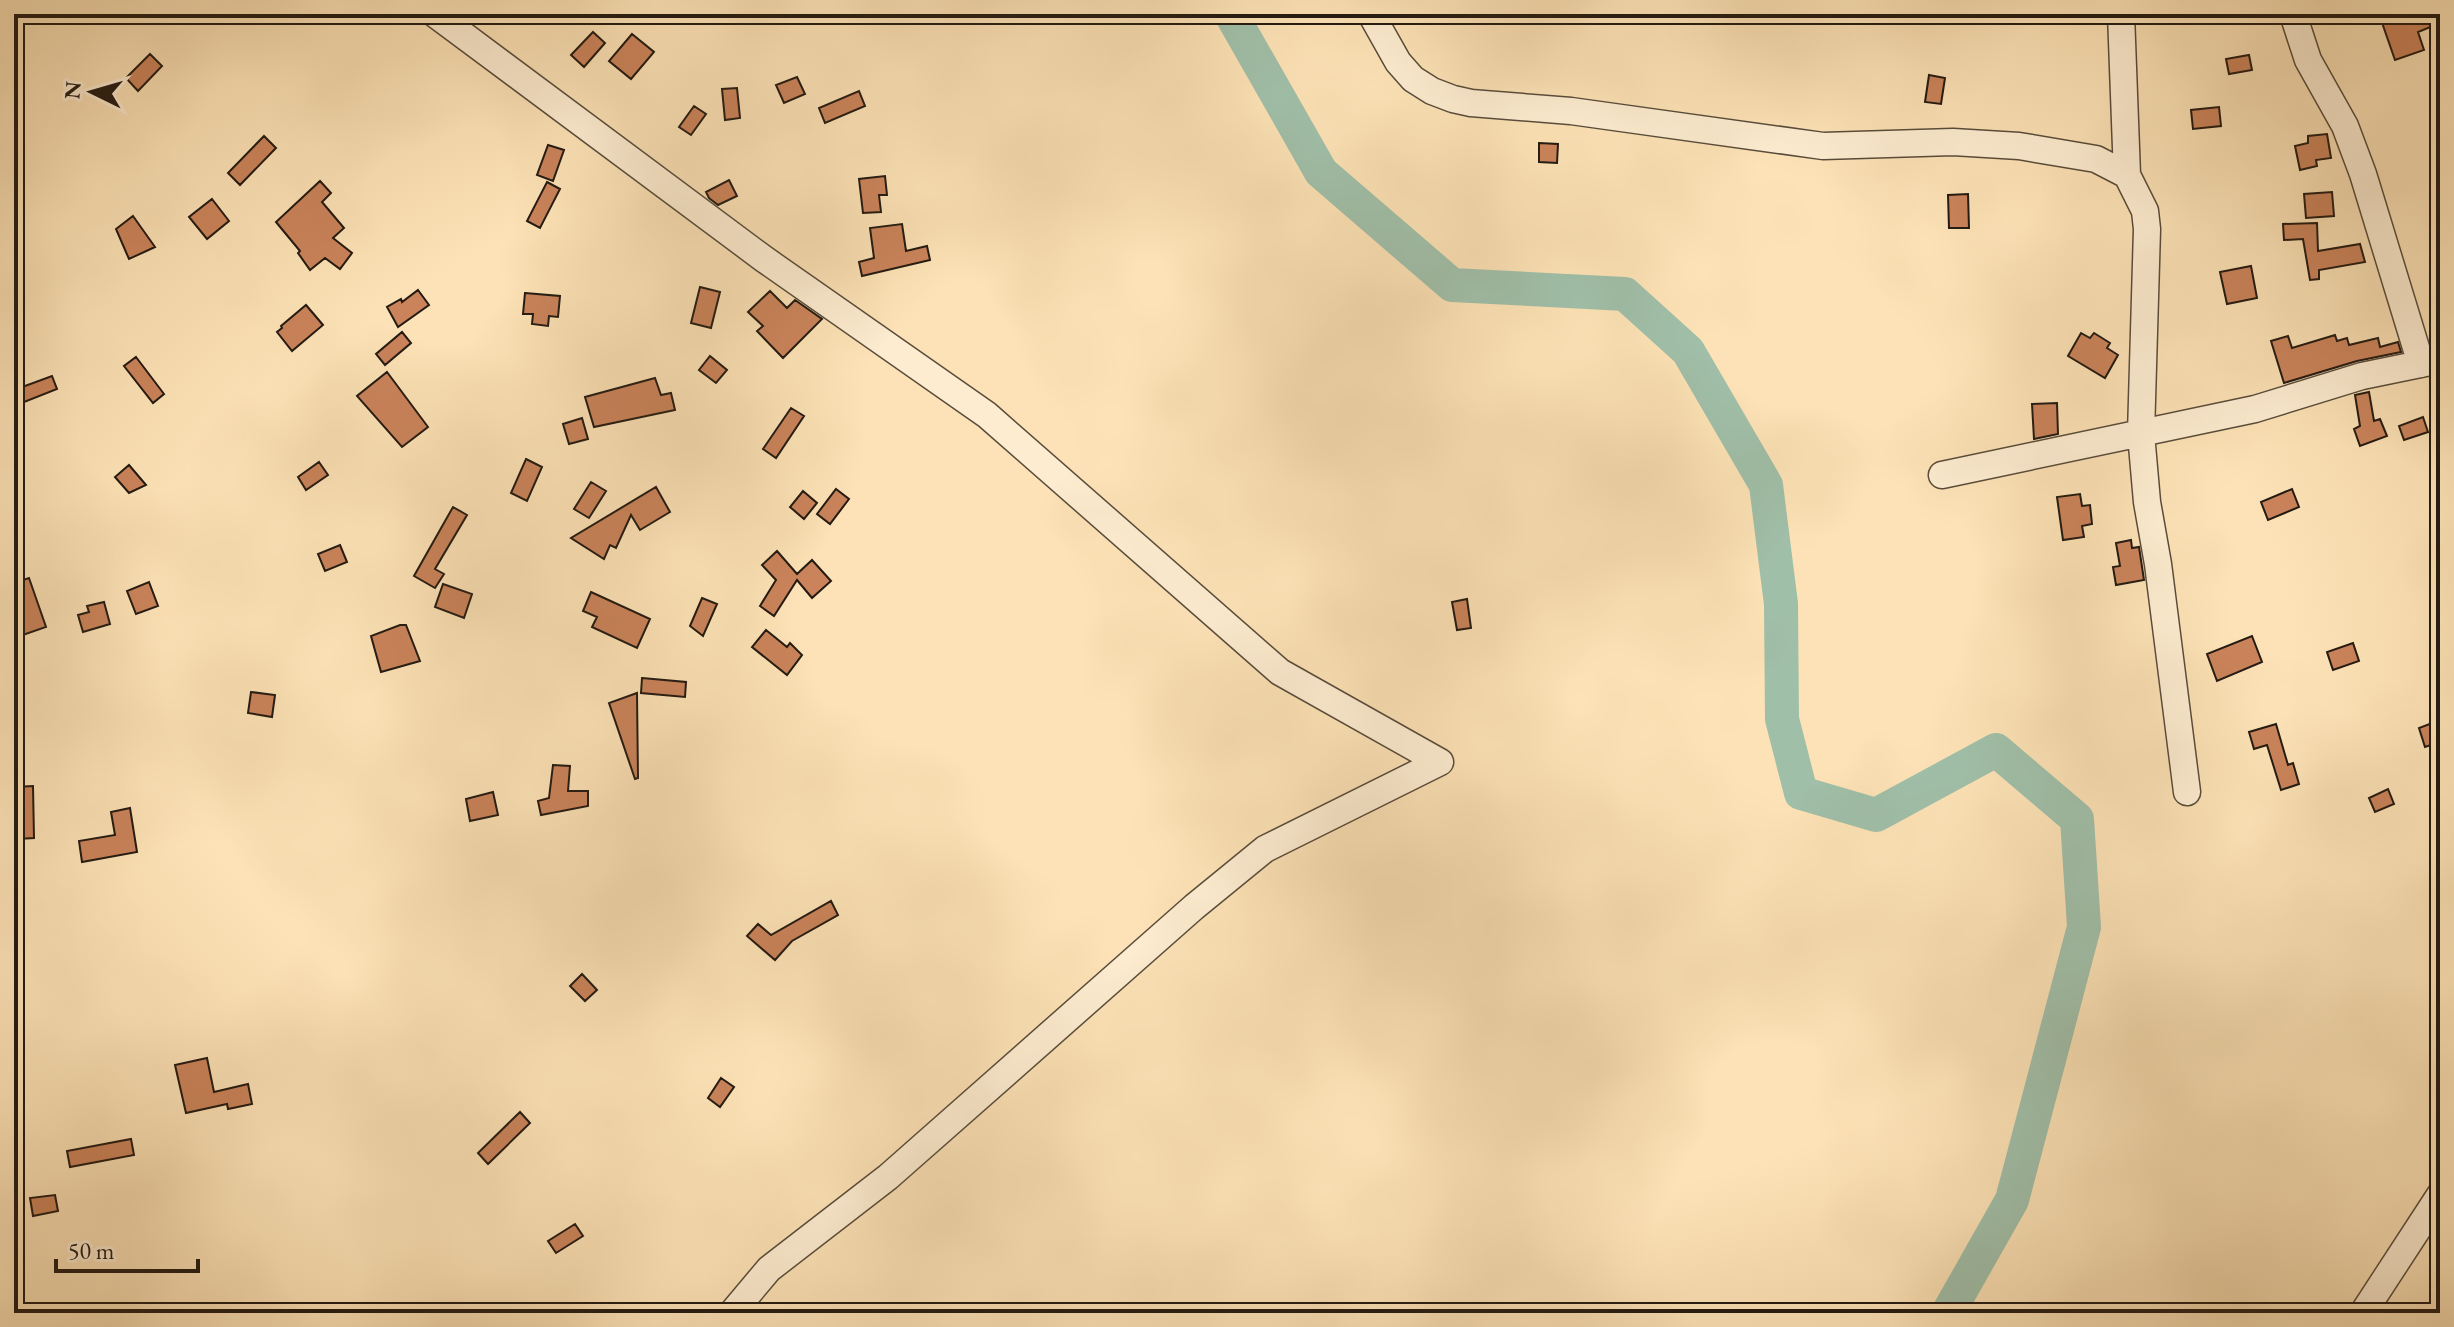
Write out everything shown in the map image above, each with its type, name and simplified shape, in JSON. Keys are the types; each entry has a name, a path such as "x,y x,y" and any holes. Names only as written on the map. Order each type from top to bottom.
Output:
{"street":[{"path":"435,14 764,259 987,415 1280,672 1440,762 1265,849 1194,907 888,1177 769,1269 732,1313"},
{"path":"1371,14 1398,62 1413,79 1432,91 1471,103 1571,111 1823,146 1953,142 2019,146 2096,159 2127,175"},
{"path":"2121,14 2127,175 2145,211 2147,229 2141,434 2147,502 2158,564 2187,792"},
{"path":"1942,475 2255,409 2362,376 2430,362 2345,126 2308,60 2293,14"},
{"path":"2363,1313 2440,1195"}],"building":[{"path":"2379,14 2440,14 2440,23 2418,32 2424,50 2395,60"},
{"path":"593,32 605,43 584,67 571,55"},
{"path":"632,34 654,52 631,79 609,61"},
{"path":"150,54 162,66 138,91 126,78"},
{"path":"2249,55 2252,70 2229,74 2226,59"},
{"path":"1929,75 1945,78 1941,104 1925,102"},
{"path":"797,77 805,94 784,103 776,85"},
{"path":"737,88 740,118 725,120 722,89"},
{"path":"859,91 865,106 825,123 819,108"},
{"path":"694,106 706,114 691,135 679,127"},
{"path":"2219,107 2221,126 2193,129 2191,110"},
{"path":"2327,134 2331,158 2316,160 2317,166 2300,170 2295,146 2308,143 2308,136"},
{"path":"264,136 276,148 240,185 228,173"},
{"path":"1539,143 1558,144 1557,163 1539,162"},
{"path":"548,145 564,150 553,181 537,175"},
{"path":"885,176 887,195 879,195 881,212 863,213 859,179"},
{"path":"729,180 737,196 718,205 706,192"},
{"path":"320,181 331,193 322,202 344,228 333,238 352,253 340,269 325,258 310,270 298,253 300,251 276,222"},
{"path":"547,182 560,189 540,228 527,221"},
{"path":"2332,192 2334,216 2306,218 2304,194"},
{"path":"1968,194 1969,228 1949,228 1948,195"},
{"path":"212,199 229,221 207,239 189,217"},
{"path":"133,216 155,247 129,259 116,229"},
{"path":"2317,223 2318,251 2360,244 2365,262 2319,270 2319,279 2310,280 2303,239 2284,240 2283,224"},
{"path":"902,224 906,251 927,246 930,260 862,276 859,262 874,258 870,228"},
{"path":"2251,266 2257,298 2227,304 2220,272"},
{"path":"700,287 720,292 711,328 691,323"},
{"path":"418,290 429,305 398,327 387,307 401,299 402,302"},
{"path":"770,291 787,308 795,300 822,319 783,358 757,331 763,326 748,312"},
{"path":"525,293 560,296 558,317 549,316 548,326 532,324 533,314 523,314"},
{"path":"306,305 323,325 292,351 277,332"},
{"path":"402,332 411,343 385,365 376,354"},
{"path":"2081,333 2090,338 2094,333 2110,343 2107,348 2118,355 2105,378 2068,356"},
{"path":"2335,335 2337,341 2347,338 2349,345 2378,338 2380,347 2398,342 2401,352 2357,361 2284,383 2271,341 2288,336 2292,348"},
{"path":"710,356 727,370 716,383 699,370"},
{"path":"136,357 164,394 153,403 124,366"},
{"path":"387,372 428,427 402,447 357,396"},
{"path":"52,376 57,389 14,406 14,390"},
{"path":"655,378 661,395 671,393 675,410 594,427 585,397"},
{"path":"2369,392 2374,421 2380,419 2387,436 2360,446 2354,429 2360,426 2355,395"},
{"path":"2057,403 2058,434 2034,439 2032,404"},
{"path":"791,408 804,416 776,458 763,449"},
{"path":"2423,417 2428,432 2404,440 2399,426"},
{"path":"582,418 588,439 569,444 563,424"},
{"path":"526,459 542,467 527,501 511,493"},
{"path":"319,462 328,475 306,490 298,477"},
{"path":"129,465 146,485 129,493 115,477"},
{"path":"591,482 606,491 589,518 574,509"},
{"path":"656,487 670,512 640,530 631,515 616,548 610,545 604,559 571,538"},
{"path":"836,489 849,499 830,524 817,514"},
{"path":"2292,489 2299,507 2268,520 2261,502"},
{"path":"803,491 817,503 804,519 790,507"},
{"path":"2080,494 2082,506 2090,505 2092,524 2082,526 2084,537 2063,540 2057,497"},
{"path":"453,507 467,515 435,569 444,574 435,588 414,576"},
{"path":"2131,540 2132,548 2139,547 2144,580 2116,585 2113,567 2120,566 2116,543"},
{"path":"340,545 347,562 325,571 318,554"},
{"path":"777,551 797,574 812,560 831,581 812,598 797,580 774,616 760,606 776,580 762,565"},
{"path":"29,578 46,627 14,638 14,583"},
{"path":"149,582 158,606 136,614 127,591"},
{"path":"443,584 472,594 464,618 435,607"},
{"path":"591,592 650,619 637,648 592,627 597,617 583,611"},
{"path":"702,598 717,604 703,636 690,626"},
{"path":"1467,599 1471,628 1457,630 1452,602"},
{"path":"104,602 110,624 83,632 78,615 89,612 87,606"},
{"path":"406,625 420,661 381,672 371,636"},
{"path":"766,630 787,647 790,643 802,655 787,675 752,647"},
{"path":"2252,636 2262,662 2217,681 2207,654"},
{"path":"2353,643 2359,661 2333,670 2327,652"},
{"path":"642,678 686,682 685,697 641,693"},
{"path":"251,692 275,695 272,717 248,713"},
{"path":"637,693 638,778 635,779 609,703"},
{"path":"2440,720 2440,742 2425,747 2419,728"},
{"path":"2276,724 2288,765 2293,763 2299,784 2281,790 2267,745 2254,749 2249,732"},
{"path":"553,765 570,766 568,791 588,791 588,806 541,815 538,801 549,798"},
{"path":"33,786 34,838 17,839 15,787"},
{"path":"2388,789 2394,804 2375,812 2369,798"},
{"path":"493,792 498,815 470,821 466,799"},
{"path":"130,808 137,852 82,862 79,841 115,835 111,812"},
{"path":"831,901 838,915 792,941 775,960 747,936 758,924 771,935"},
{"path":"582,974 597,990 585,1001 570,986"},
{"path":"207,1058 214,1092 248,1084 252,1104 228,1109 227,1104 186,1113 175,1065"},
{"path":"721,1078 734,1087 720,1107 708,1098"},
{"path":"520,1112 530,1123 488,1164 478,1153"},
{"path":"131,1139 134,1155 70,1167 67,1151"},
{"path":"55,1195 58,1211 33,1216 30,1198"},
{"path":"575,1224 583,1236 556,1253 548,1241"}],"waterway":[{"path":"1231,14 1321,172 1452,285 1625,294 1688,351 1766,485 1781,604 1782,719 1801,793 1876,815 1996,750 2077,819 2084,927 2012,1200 1948,1313"}]}
